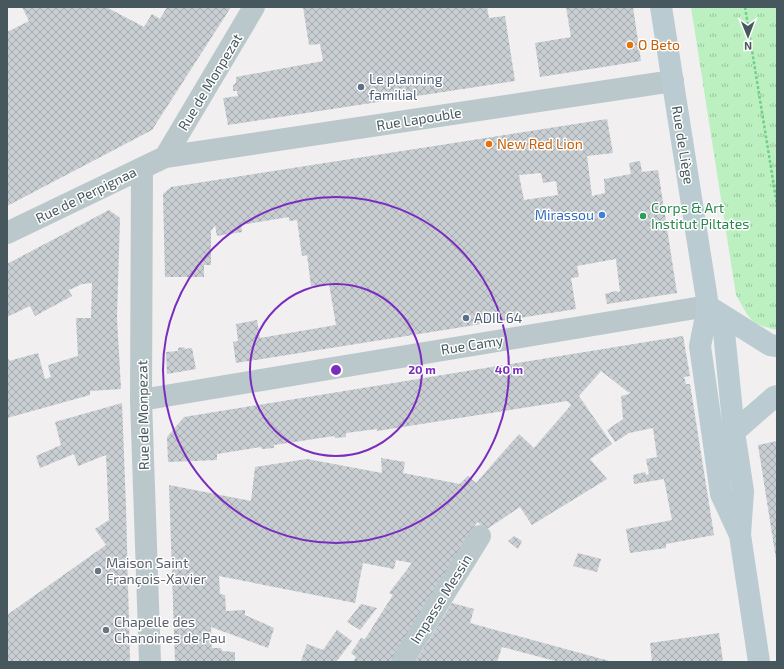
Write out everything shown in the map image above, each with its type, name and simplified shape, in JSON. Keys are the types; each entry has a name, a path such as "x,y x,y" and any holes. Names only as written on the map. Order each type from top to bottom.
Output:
{"street":[{"name":"Rue de Monpezat","path":"165,158 254,7"},
{"name":"Rue de Liège","path":"661,7 708,306 700,346 712,434 722,494 740,534"},
{"name":"Rue Lapouble","path":"165,158 673,81"},
{"name":"Rue de Perpignaa","path":"7,233 165,158"},
{"name":"Rue de Monpezat","path":"142,168 142,400 150,662"},
{"name":"Rue de Liège","path":"708,306 724,332 734,432 743,491 740,534"},
{"path":"708,306 770,344 777,346"},
{"name":"Rue Camy","path":"142,400 708,306"},
{"path":"734,432 777,396"},
{"path":"740,534 759,662"},
{"name":"Impasse Messin","path":"402,662 480,536"}],"path":[{"path":"745,7 777,205"}],"green space":[{"path":"691,7 777,7 777,330 755,323 744,310 736,295"}],"building":[{"path":"22,7 106,7 144,27 152,14 160,19 167,7 231,7 152,130 7,206 7,32 29,21"},
{"path":"303,7 487,7 489,18 505,16 515,81 228,125 223,98 238,96 237,91 233,91 233,85 236,83 236,77 323,61 320,44 309,45"},
{"path":"566,7 633,7 641,61 540,77 535,43 571,37"},
{"path":"607,119 613,153 587,156 592,196 605,193 604,179 631,174 629,163 640,161 642,172 658,170 677,293 607,304 605,294 615,291 620,292 616,259 577,266 579,277 571,278 576,309 236,363 233,342 238,341 236,324 257,320 260,338 336,325 329,284 311,286 307,255 302,256 297,220 289,221 289,217 241,225 242,232 217,236 215,225 211,231 211,265 204,265 204,277 165,277 163,194 171,187","holes":["541,173 543,183 556,181 558,195 524,200 519,175"]},
{"path":"109,210 120,218 117,318 121,389 90,391 90,395 7,418 7,355 9,361 38,353 45,379 51,377 48,365 78,356 76,318 91,318 92,283 82,284 69,290 72,296 35,316 30,306 7,317 7,264"},
{"path":"683,336 690,376 684,377 686,384 690,384 714,535 666,544 666,548 630,553 626,529 672,520 664,479 634,484 633,475 645,472 646,475 649,474 646,459 657,457 653,428 629,433 615,442 607,430 623,419 621,396 629,394 630,392 601,371 579,396 612,444 590,459 607,479 532,525 520,507 487,529 477,522 390,662 353,662 356,657 351,653 361,638 365,639 393,595 389,593 412,563 396,560 394,569 363,563 355,603 219,576 220,594 225,595 226,611 245,610 245,615 274,628 268,648 211,627 212,648 221,648 222,651 235,652 235,662 175,662 169,485 251,501 255,467 307,459 382,473 381,458 405,462 403,473 460,484 468,476 476,483 519,434 534,448 571,405 567,401 377,431 377,429 346,433 346,437 335,438 334,436 274,445 274,448 262,449 261,447 217,454 217,460 168,462 167,437 184,417"},
{"path":"184,347 185,349 192,348 196,369 167,374 166,352 178,351 178,348"},
{"path":"122,403 130,662 7,662 7,615 106,545 95,529 109,520 106,455 78,466 74,454 40,468 36,456 61,445 55,422"},
{"path":"777,441 777,559 776,559 758,445"},
{"path":"514,536 522,541 518,549 508,541"},
{"path":"578,553 601,559 597,572 573,566"},
{"path":"452,603 474,609 470,623 613,662 559,662 502,647 497,662 415,662"},
{"path":"361,604 377,608 360,630 347,622"},
{"path":"337,630 352,641 336,662 301,661 307,644 323,650"},
{"path":"719,633 723,662 652,662 650,643"}],"place":[{"name":"O Beto","path":"630,45"},
{"name":"Le planning familial","path":"361,87"},
{"name":"New Red Lion","path":"489,144"},
{"name":"Mirassou","path":"602,215"},
{"name":"Corps & Art Institut Piltates","path":"643,216"},
{"name":"ADIL 64","path":"466,318"},
{"name":"Maison Saint François-Xavier","path":"98,571"},
{"name":"Chapelle des Chanoines de Pau","path":"106,630"}]}
